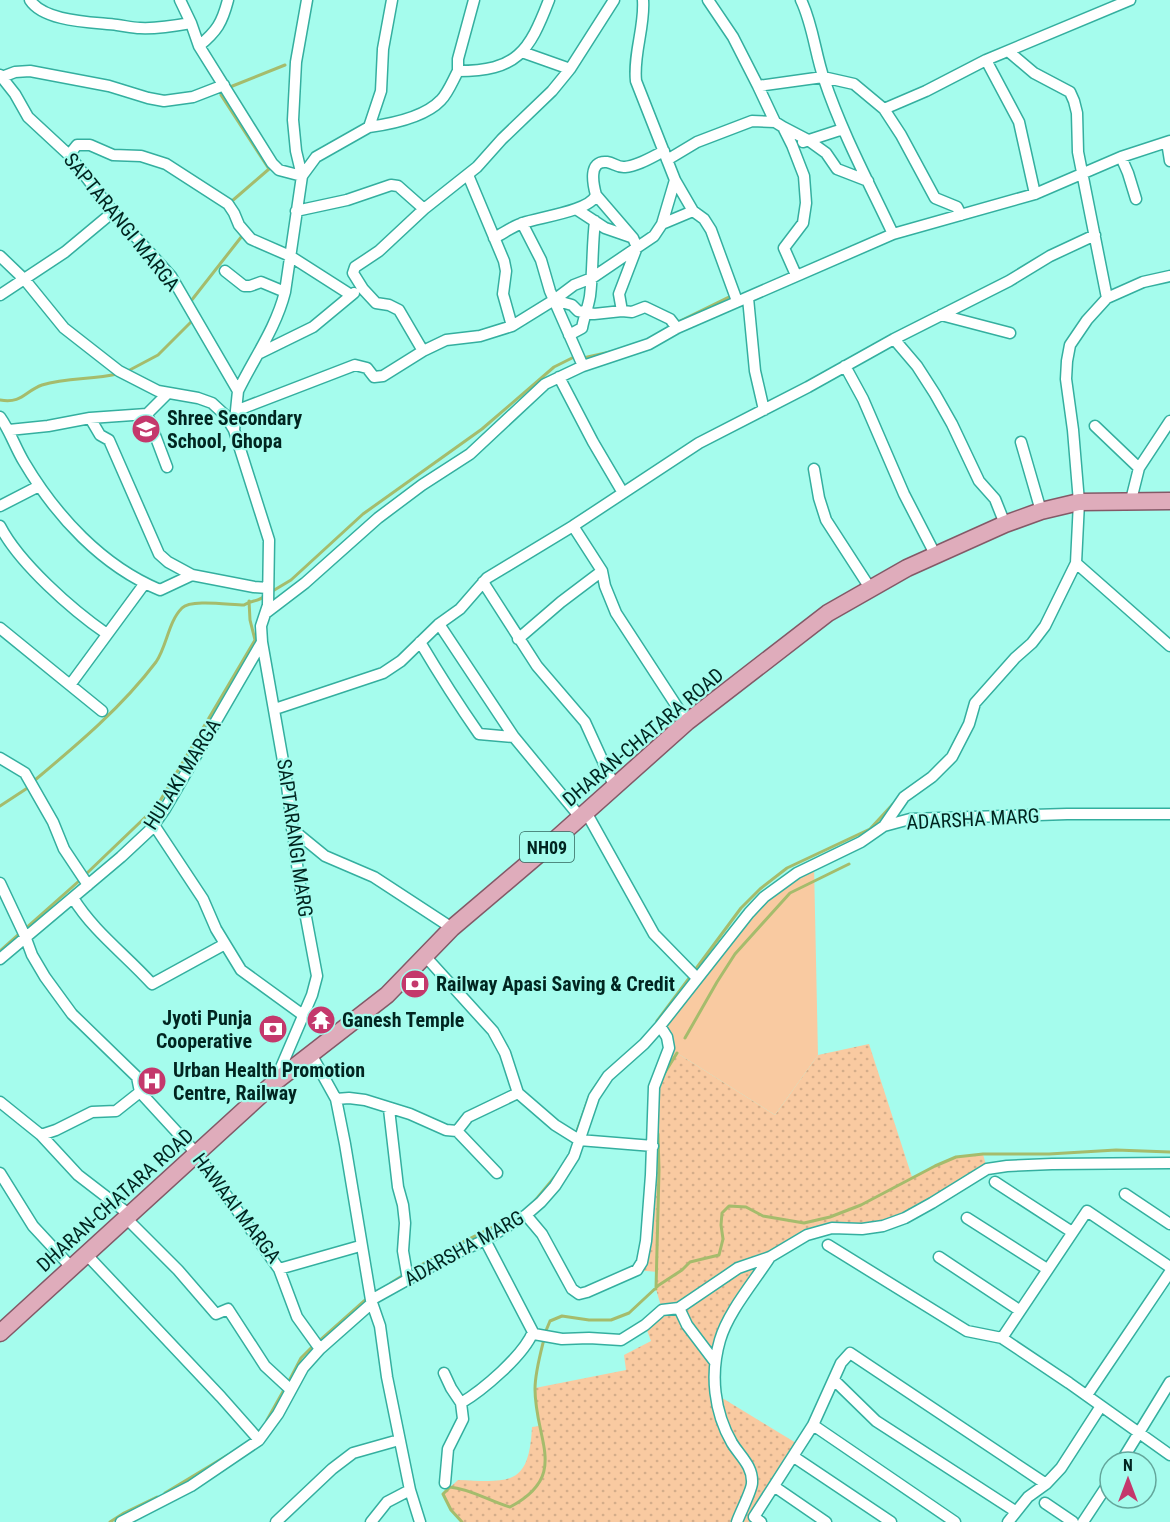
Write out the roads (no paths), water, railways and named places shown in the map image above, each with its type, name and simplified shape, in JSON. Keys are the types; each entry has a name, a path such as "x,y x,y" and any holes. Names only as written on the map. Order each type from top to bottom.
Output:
{"main road":[{"name":"DHARAN-CHATARA ROAD","path":"0,1333 275,1082 387,995 452,928 687,722 799,634 870,588 907,568 1005,524 1079,502 1170,501"}],"street":[{"path":"30,0 34,6 55,16 76,20 139,28 191,23"},
{"path":"180,0 199,46 272,163 279,170 302,176"},
{"path":"199,46 213,34 222,22 228,0"},
{"path":"234,430 238,410 238,391 280,311 285,292 302,176 296,151 293,120 296,62 307,0"},
{"path":"369,127 381,91 383,49 392,0"},
{"path":"302,176 316,157 369,127 393,124 427,110 441,100 458,71 458,59 474,0"},
{"path":"458,71 494,69 509,62 522,52 532,40 549,0"},
{"path":"423,351 399,310 389,304 376,303 363,290 353,273 355,267 379,251 424,209 468,175 552,91 570,69 614,0"},
{"path":"643,0 644,13 635,66 636,81 675,180 693,211 704,219 711,230 742,299 764,410"},
{"path":"708,0 733,37 779,125 792,145 804,176 806,203 803,223 784,248 796,275"},
{"path":"801,0 807,12 823,76 843,129 893,234"},
{"path":"884,108 926,91 986,60 1130,0"},
{"path":"1008,51 1034,73 1070,92 1077,113 1078,152 1107,298"},
{"path":"522,52 570,69"},
{"path":"986,60 1018,122 1035,194"},
{"path":"1,76 30,71 164,101 193,97 224,85"},
{"name":"SAPTARANGI MARGA","path":"1,76 28,117 69,155 113,212 171,276 238,391"},
{"path":"758,86 823,76 854,84 884,108 935,198 957,207 961,215"},
{"path":"635,242 596,195 592,174 595,167 602,162 607,162 620,168 626,168 666,156 752,121 779,125 808,140 826,153 837,169 868,181"},
{"path":"792,145 843,129"},
{"path":"90,418 100,435 110,440 159,554 168,562 192,575 268,600 305,583 378,518 422,485 470,454 544,384 583,366 649,344 677,328 893,234 1035,194 1120,157 1168,142 1170,161"},
{"path":"69,155 77,145 90,145 113,155 141,156 166,164 228,204 238,225 251,239 290,256 351,295"},
{"path":"1120,157 1128,172 1136,199"},
{"path":"468,175 504,261 506,271 503,294 512,326"},
{"path":"238,410 355,365 367,368 375,377 383,376 423,351 447,340 480,336 512,326 574,285 592,279 635,242 654,236 662,224 675,180"},
{"path":"296,211 347,200 391,185 398,186 424,209"},
{"path":"494,238 522,223 576,209 591,202 596,195"},
{"path":"576,209 605,228 635,242"},
{"path":"662,224 693,211"},
{"path":"0,295 65,252 113,212"},
{"path":"569,335 582,328 587,313 592,279 591,251 595,221"},
{"path":"522,223 541,260 554,300 583,366"},
{"path":"275,709 383,673 401,661 439,624 460,609 483,582 699,443 894,339 1009,281 1050,256 1095,235"},
{"path":"622,311 619,294 635,242"},
{"path":"0,256 25,280 64,328 123,374 167,394 198,398 212,403 225,415 234,430 268,540 268,600"},
{"path":"225,271 244,286 261,282 285,292"},
{"path":"884,826 904,797 932,777 952,757 969,724 975,703 1032,643 1045,626 1076,563 1079,502 1066,379 1070,345 1087,320 1107,298 1143,282 1170,276"},
{"path":"258,354 313,327 351,295 363,290"},
{"path":"554,300 594,314 632,312 645,308 670,319 677,328"},
{"path":"941,315 1010,333"},
{"path":"894,339 917,366 935,394 979,481 994,499 1005,524"},
{"path":"845,366 863,399 904,494 936,556"},
{"path":"559,377 623,493"},
{"path":"9,430 90,418 147,414 167,394"},
{"path":"147,414 167,466"},
{"path":"0,417 39,486 82,537 103,556 145,584 160,590 192,575"},
{"path":"1131,500 1139,468 1170,421"},
{"path":"1095,426 1139,468"},
{"path":"1021,442 1041,512"},
{"path":"814,469 826,520 870,588"},
{"path":"0,506 39,486"},
{"path":"0,526 34,571 63,599 107,634"},
{"path":"573,526 602,571 605,586 616,613 687,722"},
{"path":"1076,563 1170,646"},
{"path":"518,639 602,571"},
{"path":"483,582 537,666 585,722 616,785"},
{"path":"70,685 145,584"},
{"name":"SAPTARANGI MARG","path":"268,600 261,626 262,642 275,709 299,880 317,976 312,995 275,1082"},
{"path":"439,624 514,737 583,814 654,934 697,978"},
{"path":"0,628 102,711"},
{"name":"HULAKI MARGA","path":"0,959 88,885 154,825 262,642"},
{"path":"420,642 448,689 458,700 479,734 514,737"},
{"path":"0,758 25,773 53,822 64,849 88,885"},
{"name":"ADARSHA MARG","path":"121,1522 191,1486 259,1440 278,1414 303,1368 371,1302 450,1256 485,1240 526,1215 541,1202 555,1186 574,1156 594,1097 608,1076 644,1044 660,1026 749,913 772,891 797,873 861,842 884,826 910,819 1170,814"},
{"path":"154,825 203,899 225,944 241,970 303,1015"},
{"path":"292,828 325,856 374,877 452,928"},
{"name":"HAWAAI MARGA","path":"0,883 32,955 45,977 72,1014 137,1077 140,1092 197,1154 279,1269 360,1246"},
{"path":"73,898 97,930 152,984 225,944"},
{"path":"425,956 493,1031 505,1053 518,1093 555,1125 579,1140 653,1146"},
{"path":"526,1215 542,1234 572,1289 579,1294 637,1270 642,1262 646,1241 653,1146 654,1087 669,1048 667,1037 660,1026"},
{"path":"311,1054 336,1099 371,1302 380,1326 399,1440 420,1522"},
{"path":"41,1135 92,1112 116,1111 140,1092"},
{"path":"457,1131 468,1117 518,1093"},
{"path":"336,1099 357,1099 410,1113 446,1130 457,1131 497,1173"},
{"path":"0,1102 41,1135 78,1175 128,1217 216,1314 228,1309 265,1366 291,1390"},
{"path":"389,1109 398,1187 403,1205 405,1223 403,1251 408,1280"},
{"path":"461,1403 473,1396 530,1340 541,1335 621,1340 645,1325 662,1310 679,1308 738,1268 770,1257 807,1235 832,1228 883,1226 905,1218 987,1169 1053,1164 1170,1163"},
{"path":"0,1173 33,1226 71,1267"},
{"path":"995,1182 1072,1232"},
{"path":"1125,1194 1170,1224"},
{"path":"1002,1338 1087,1211 1170,1267"},
{"path":"967,1218 1047,1269"},
{"path":"485,1240 541,1335"},
{"path":"828,1245 967,1331 1002,1338 1087,1395 1170,1455"},
{"path":"86,1254 221,1396 259,1440"},
{"path":"737,1522 752,1484 746,1459 732,1443 714,1393 715,1362 720,1338 730,1317 770,1257"},
{"path":"939,1257 1019,1310"},
{"path":"279,1269 297,1317 320,1349"},
{"path":"1087,1395 1170,1272"},
{"path":"679,1308 687,1325 715,1362"},
{"path":"761,1522 754,1517 813,1425 841,1363 850,1353 1046,1484"},
{"path":"444,1373 461,1403 464,1419 448,1449 445,1483"},
{"path":"834,1380 876,1421 1015,1511"},
{"path":"1128,1450 1165,1399 1170,1382"},
{"path":"1008,1522 1028,1497 1046,1484 1061,1468 1101,1406"},
{"path":"813,1425 955,1522"},
{"path":"276,1522 332,1469 353,1453 399,1440"},
{"path":"794,1457 891,1522"},
{"path":"775,1487 826,1522"},
{"path":"371,1522 387,1502 410,1490"},
{"path":"1083,1522 1098,1499"},
{"path":"1045,1503 1073,1522"}],"waterway":[{"path":"230,87 285,65"},
{"path":"221,95 269,169 232,201 233,203"},
{"path":"191,301 242,236"},
{"path":"676,323 731,296"},
{"path":"126,372 158,355 193,320"},
{"path":"583,358 610,352"},
{"path":"271,592 291,580 363,514 482,429 554,367 574,357"},
{"path":"0,400 18,399 51,382 117,374"},
{"path":"35,780 99,724 143,679 160,656 174,620 182,608 202,603 244,605 265,596"},
{"path":"85,875 157,806 255,640 250,620 249,601"},
{"path":"0,806 29,787"},
{"path":"695,970 741,908 760,889 787,868 870,829 893,804"},
{"path":"685,1038 735,954 790,893 849,864"},
{"path":"26,928 79,881"},
{"path":"0,951 20,933"},
{"path":"657,1021 690,977"},
{"path":"664,1074 677,1053"},
{"path":"592,1091 602,1077"},
{"path":"577,1131 589,1097"},
{"path":"656,1289 658,1134"},
{"path":"545,1333 550,1321 562,1316 611,1320 629,1313 659,1285 690,1262 719,1255 723,1239 722,1213 729,1206 746,1207 763,1216 804,1223 830,1217 861,1205 956,1157 983,1154 1049,1154 1116,1150 1170,1152"},
{"path":"533,1203 558,1173"},
{"path":"449,1249 513,1217"},
{"path":"409,1271 444,1253"},
{"path":"391,1283 402,1276"},
{"path":"319,1341 365,1300"},
{"path":"462,1522 451,1510 443,1494 450,1487 465,1490 510,1507 528,1495 539,1482 544,1469 545,1456 536,1408 535,1389 544,1339"},
{"path":"288,1383 301,1358 312,1347"},
{"path":"267,1420 285,1388"},
{"path":"165,1493 228,1455"},
{"path":"110,1522 157,1497"}],"place":[{"name":"Shree Secondary School, Ghopa","path":"146,429"},
{"name":"Railway Apasi Saving & Credit","path":"415,984"},
{"name":"Ganesh Temple","path":"321,1020"},
{"name":"Jyoti Punja Cooperative","path":"273,1029"},
{"name":"Urban Health Promotion Centre, Railway","path":"152,1081"}]}
